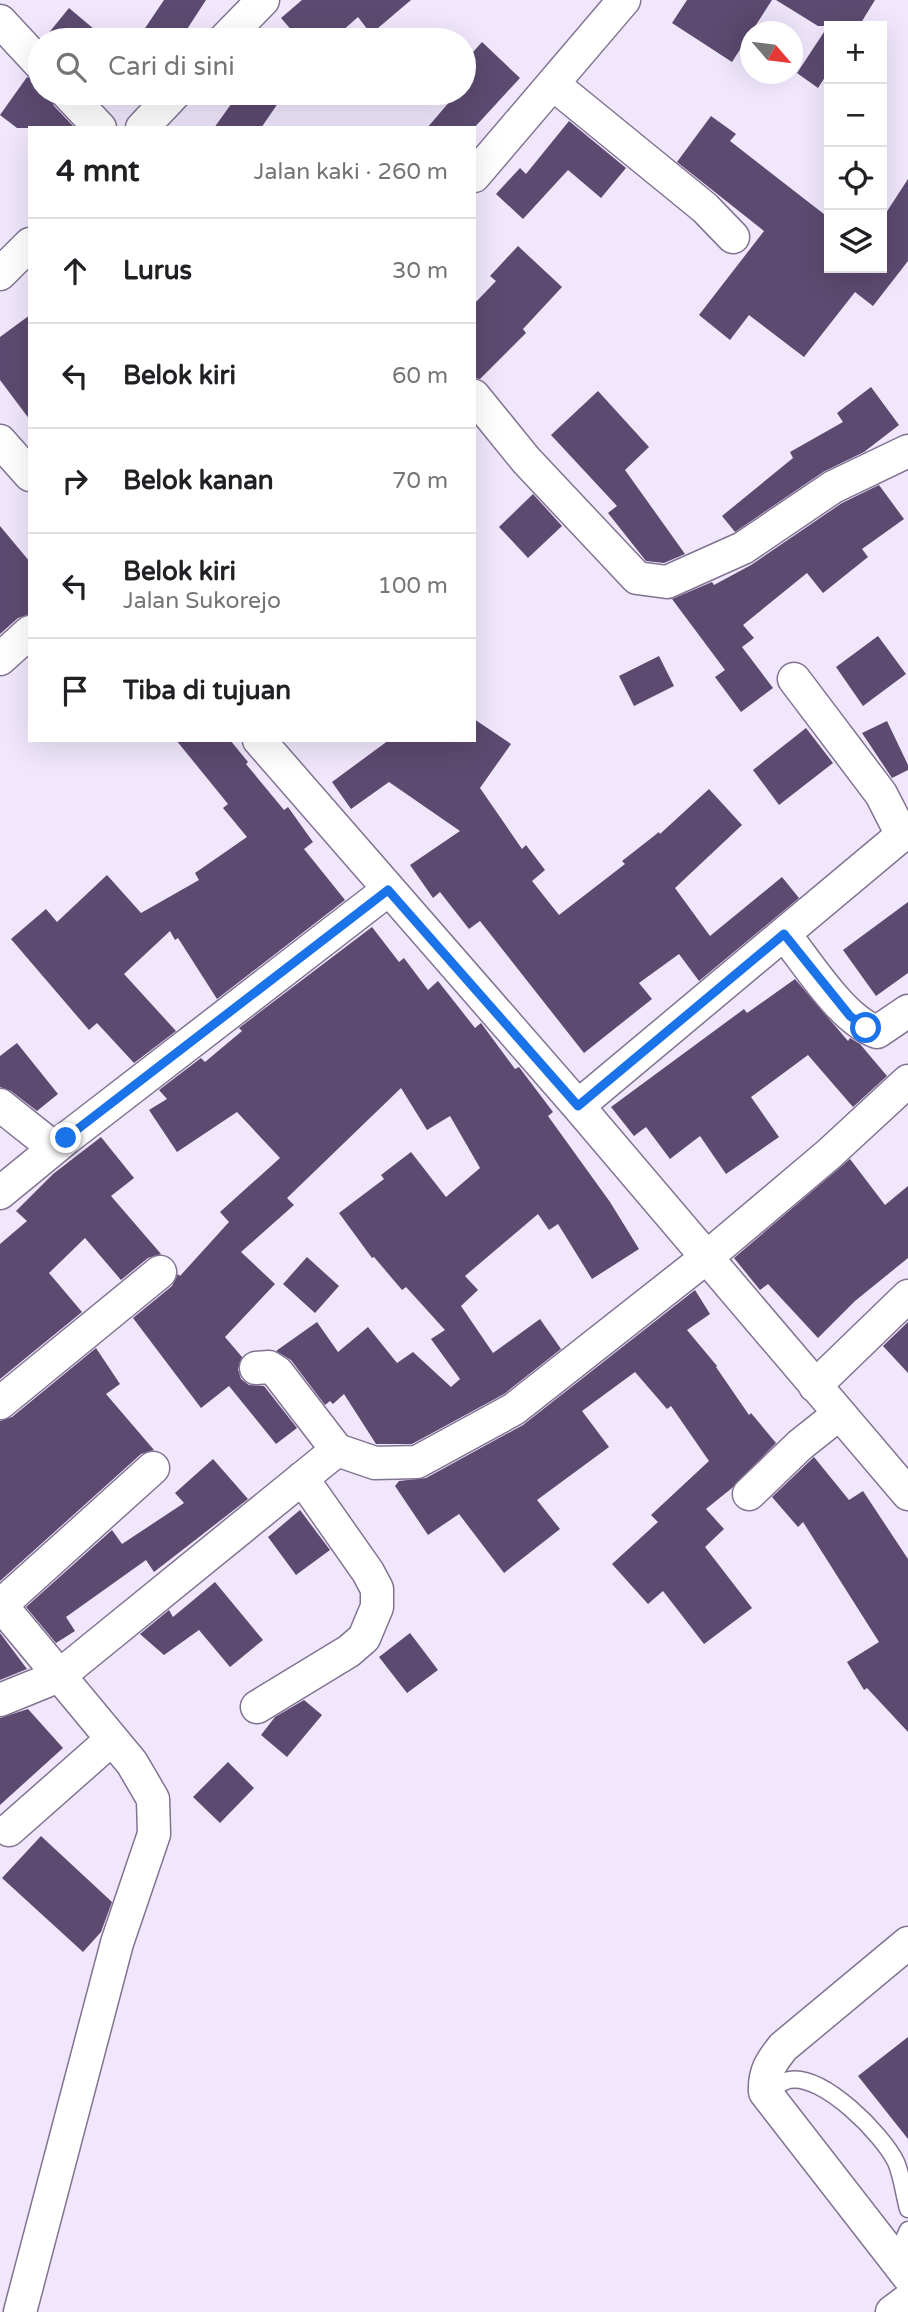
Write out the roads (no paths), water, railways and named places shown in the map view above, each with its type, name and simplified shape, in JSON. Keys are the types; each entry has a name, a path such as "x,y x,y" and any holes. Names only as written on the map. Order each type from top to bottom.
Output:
{"street":[{"path":"476,174 624,0"},
{"path":"233,28 250,4"},
{"path":"0,21 28,51"},
{"path":"553,84 705,208 733,237"},
{"path":"78,105 98,126"},
{"path":"144,126 164,105"},
{"path":"0,274 28,246"},
{"path":"476,398 526,460 637,578 654,582 667,582 743,548 833,487 908,451"},
{"path":"0,659 28,634"},
{"path":"578,1106 905,832 881,794 794,679"},
{"path":"261,742 578,1106 908,1494"},
{"path":"0,1193 54,1148 388,890"},
{"path":"784,934 850,1016 866,1028 877,1031 908,1011"},
{"path":"256,1368 269,1367 277,1372 337,1450 374,1464 417,1462 514,1409 707,1257 829,1154 908,1081"},
{"path":"0,1105 54,1148"},
{"path":"0,1403 159,1272"},
{"path":"815,1386 908,1296"},
{"path":"749,1494 839,1414"},
{"path":"0,1700 59,1676 337,1450"},
{"path":"20,2312 117,1943 154,1834 153,1799 132,1763 0,1604 153,1468"},
{"path":"257,1707 364,1638 377,1607 377,1589 368,1572 302,1478"},
{"path":"9,1830 112,1739"},
{"path":"902,2267 765,2092 767,2071 783,2047 908,1943"},
{"path":"892,2312 908,2300"}],"lane":[{"path":"765,2092 790,2080 802,2081 827,2091 866,2120 896,2162 908,2209"},
{"path":"902,2267 908,2230"}]}
